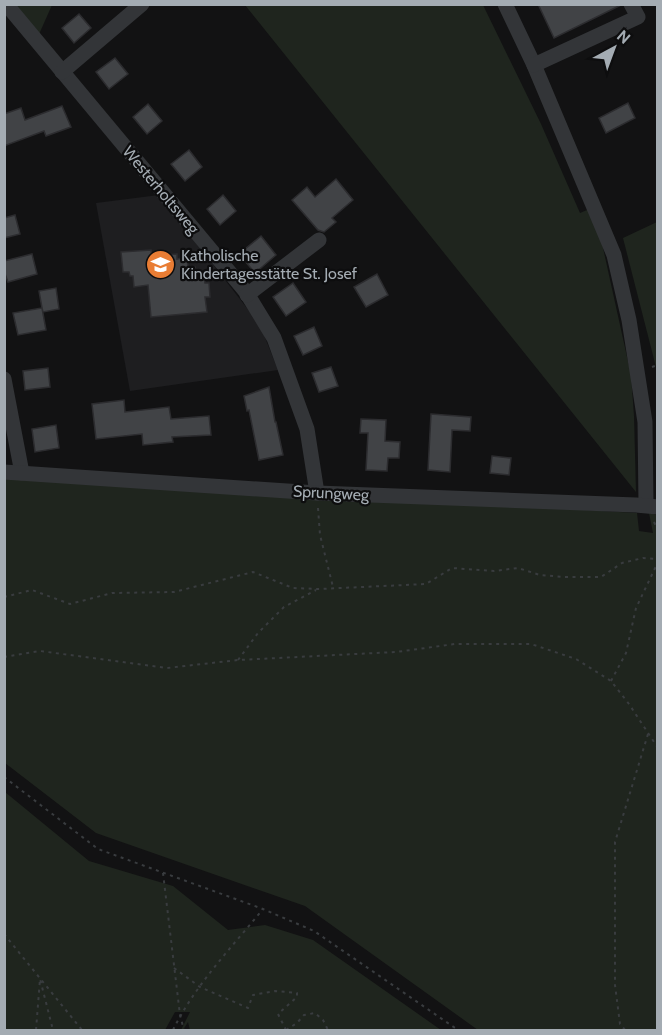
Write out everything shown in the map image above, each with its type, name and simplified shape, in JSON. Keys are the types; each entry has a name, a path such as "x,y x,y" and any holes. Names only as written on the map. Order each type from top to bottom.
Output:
{"street":[{"name":"Westerholtsweg","path":"6,4 247,295 274,338 307,429 317,493"},
{"path":"62,72 142,4"},
{"path":"505,4 534,65 614,255 629,321 645,422 652,506"},
{"path":"534,65 638,17 632,4"},
{"path":"247,295 319,240"},
{"path":"4,379 22,473"},
{"path":"645,422 657,446"},
{"name":"Sprungweg","path":"4,472 317,493 652,506"}],"path":[{"path":"317,493 320,536 333,587"},
{"path":"4,597 32,590 70,604 112,593 174,591 253,572 293,588 319,589 426,584 452,568 494,571 518,568 540,575 601,577 622,563 643,558 657,561 636,608 626,653 611,681"},
{"path":"237,660 258,633 284,607 319,589"},
{"path":"4,657 40,651 167,668 237,660 396,652 455,644 531,644 576,659 611,681 629,704 657,748"},
{"path":"625,1030 620,1024 615,985 615,842 648,734"},
{"path":"4,777 98,849 263,909 314,931 458,1030"},
{"path":"163,872 180,1015 184,1030"},
{"path":"173,1030 180,1015 200,987 263,909"},
{"path":"4,934 82,1030"},
{"path":"174,968 200,987 248,1008 253,995 275,991 297,993 297,997 278,1014 286,1030 304,1015 315,1013 323,1020 328,1030"},
{"path":"36,1030 40,979"},
{"path":"40,979 53,1030"}],"shaded area":[{"path":"6,5 52,5 36,41"},
{"path":"245,5 483,5 541,124 580,213 594,207 631,375 636,492"},
{"name":"Katholische Kindertagesstätte St. Josef","path":"159,195 260,325 278,370 130,391 96,203"},
{"path":"657,222 657,371 623,238"},
{"path":"4,477 637,513 639,531 653,533 649,513 657,515 657,1030 478,1030 305,906 96,833 5,763"},
{"path":"5,792 89,861 173,886 228,930 265,925 313,940 441,1030 190,1030 188,1022 181,1030 190,1012 175,1012 165,1030 5,1030"}],"building":[{"path":"538,4 621,4 621,5 554,38"},
{"path":"79,14 91,28 74,43 62,28"},
{"path":"115,58 128,74 109,89 96,72"},
{"path":"628,103 635,118 606,133 599,118"},
{"path":"148,104 162,121 147,134 133,117"},
{"path":"62,106 71,127 46,136 44,131 4,146 4,114 21,108 25,120"},
{"path":"189,150 202,167 185,181 171,164"},
{"path":"336,179 353,200 332,218 336,222 324,232 318,230 292,200 307,187 315,197"},
{"path":"223,195 236,211 220,225 207,209"},
{"path":"15,215 20,234 4,238 4,218"},
{"path":"261,236 276,255 255,273 239,254"},
{"path":"151,250 152,256 177,254 177,259 187,257 188,267 195,267 196,277 204,276 205,283 209,283 210,297 205,297 207,312 151,317 148,285 134,287 133,276 130,276 129,272 123,272 121,252"},
{"path":"32,254 37,274 8,282 4,271 4,261"},
{"path":"377,274 388,295 366,307 354,287"},
{"path":"293,283 306,302 286,316 273,297"},
{"path":"56,288 59,309 43,312 39,291"},
{"path":"42,308 46,330 18,335 13,313"},
{"path":"314,327 322,346 303,355 294,336"},
{"path":"331,367 338,386 319,392 312,373"},
{"path":"48,368 50,387 25,390 23,371"},
{"path":"269,387 283,455 259,460 244,396"},
{"path":"124,400 125,412 169,407 171,419 209,416 211,435 172,437 173,442 143,445 142,434 96,439 92,404"},
{"path":"431,414 471,417 470,431 452,430 450,472 428,470"},
{"path":"361,419 386,420 385,441 400,442 399,458 388,458 387,471 366,470 368,433 360,433"},
{"path":"56,425 59,448 35,452 32,429"},
{"path":"492,456 511,458 509,475 490,473"}],"place":[{"name":"Katholische Kindertagesstätte St. Josef","path":"160,264"}]}
